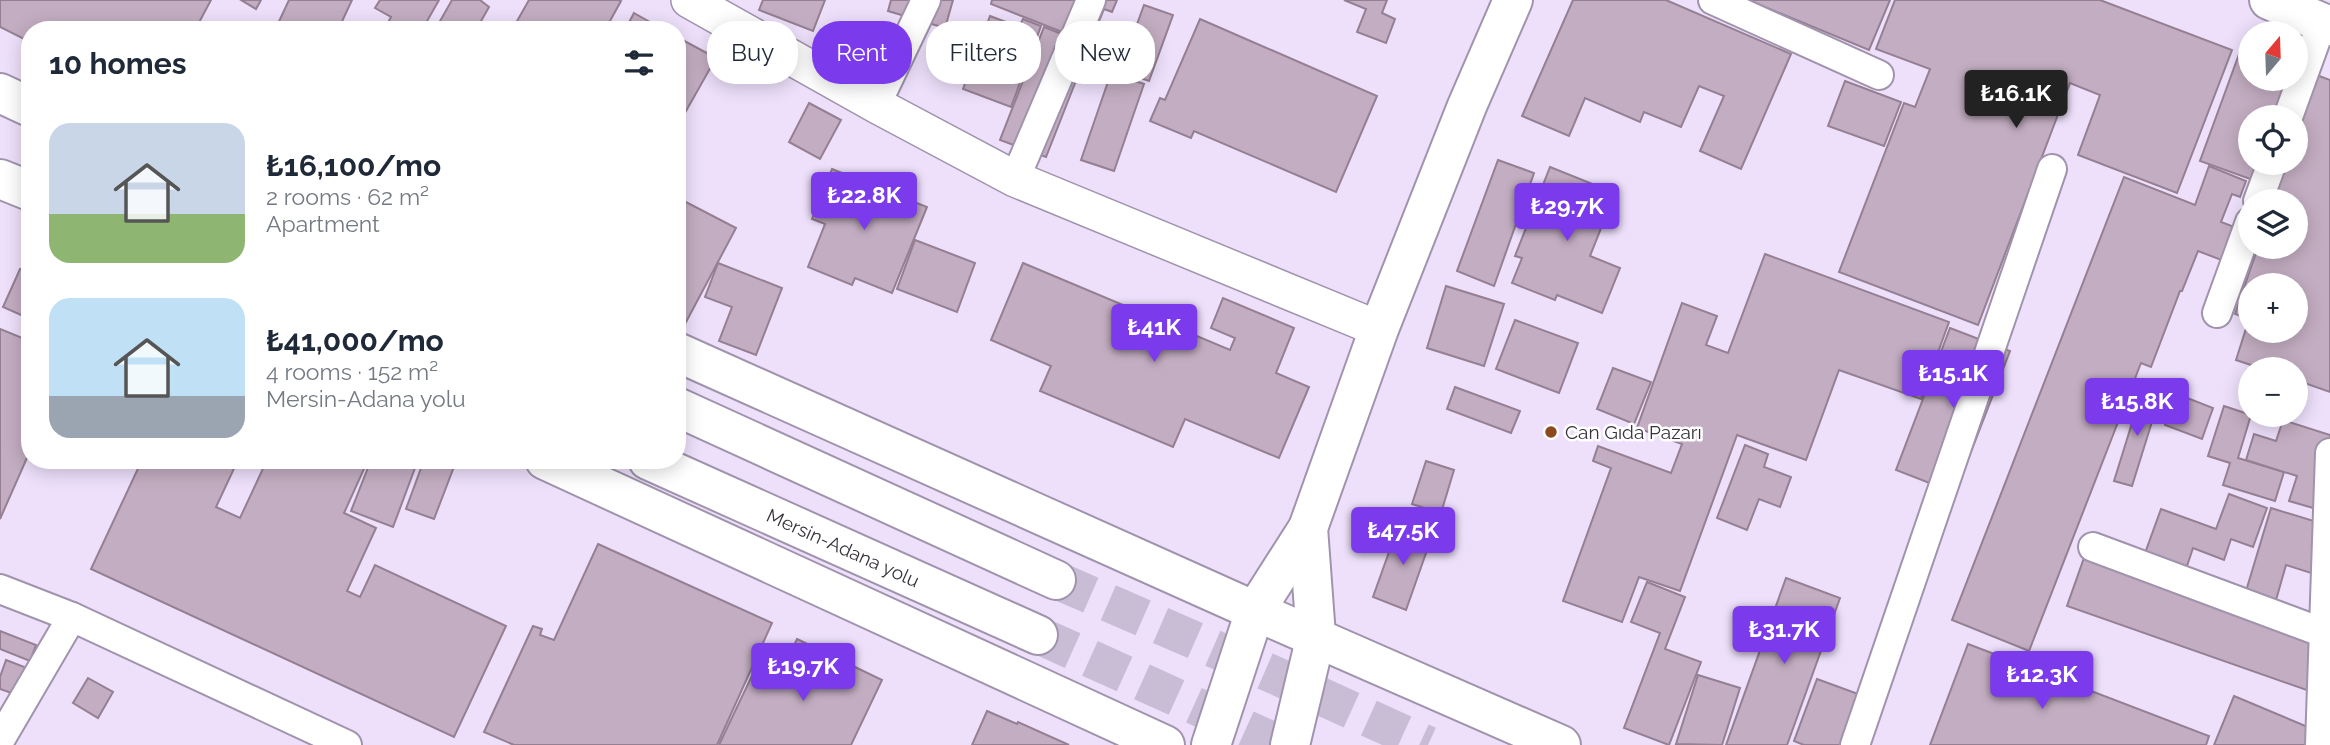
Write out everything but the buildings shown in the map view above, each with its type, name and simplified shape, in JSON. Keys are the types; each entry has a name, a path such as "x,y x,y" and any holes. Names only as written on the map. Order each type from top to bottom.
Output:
{"main road":[{"path":"1211,745 1255,611 1308,528 1379,329 1467,106 1513,0"},
{"path":"2269,0 2326,25"},
{"path":"0,93 21,103"},
{"path":"0,179 21,187"},
{"path":"686,356 1561,745"},
{"path":"686,411 1056,580"},
{"path":"565,469 1165,745"},
{"name":"Mersin-Adana yolu","path":"668,469 1038,635"},
{"path":"1290,745 1316,636 1308,528"}],"street":[{"path":"876,105 926,0"},
{"path":"1015,179 1090,0"},
{"path":"1713,0 1879,75"},
{"path":"701,3 876,105 1015,179 1379,329"},
{"path":"2293,105 2326,25"},
{"path":"1855,745 2052,169"},
{"path":"2217,313 2238,255"},
{"path":"2320,745 2330,453"},
{"path":"2092,547 2323,633"},
{"path":"0,589 72,617 287,733 347,745"},
{"path":"0,740 72,617"}],"tunnel":[{"path":"1056,580 1428,745"},
{"path":"1038,635 1282,745"}],"place":[{"name":"Can Gıda Pazarı","path":"1551,432"}]}
